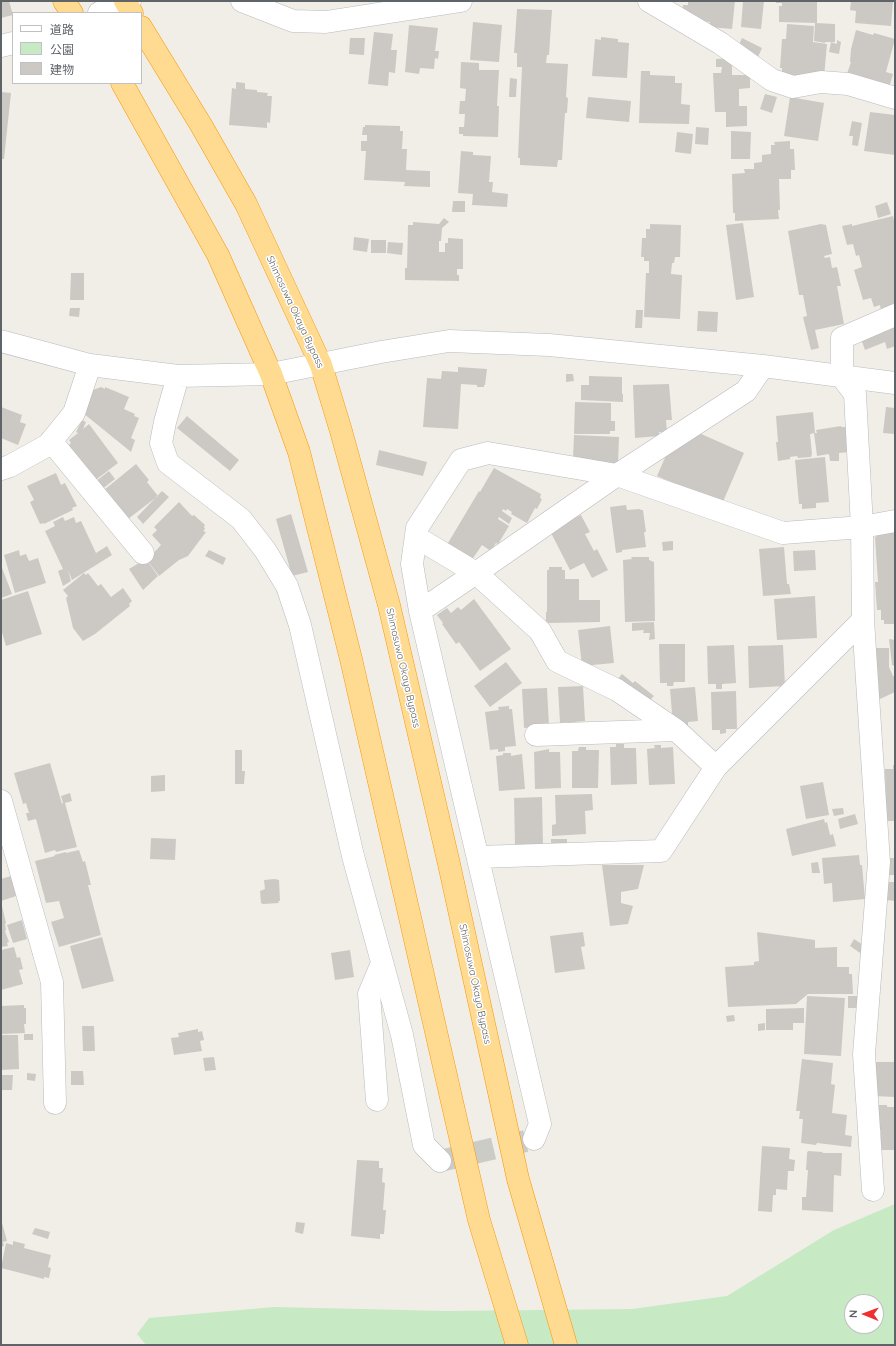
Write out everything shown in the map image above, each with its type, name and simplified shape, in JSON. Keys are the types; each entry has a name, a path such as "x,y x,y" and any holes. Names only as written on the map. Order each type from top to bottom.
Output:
{"highway":[{"path":"64,1 71,12"},
{"name":"Shimosuwa Okaya Bypass","path":"142,29 201,125 246,204 321,365 341,431 389,605 447,857 518,1179 566,1345"},
{"path":"123,84 218,254 271,374 301,460 351,659 479,1220 517,1345"}],"street":[{"path":"242,1 293,20 326,22 461,1"},
{"path":"649,1 720,43 772,80 793,86 821,82 848,84 895,98"},
{"path":"102,12 128,4"},
{"path":"1,46 12,43"},
{"path":"873,1190 864,1054 879,862 863,620 862,527 854,394 842,377 842,338 895,315"},
{"path":"1,341 90,365 178,376 271,374 381,352 449,341 550,345 763,366 895,383"},
{"path":"1,469 10,466 48,445 52,441 74,413 90,365"},
{"path":"420,611 617,475 746,391 763,366"},
{"path":"178,376 165,422 161,443 168,463 240,519 265,550 287,586 300,625 303,669 402,1036 424,1145 440,1161"},
{"path":"52,441 143,553"},
{"path":"534,1139 540,1124 420,611 412,564 417,528 461,460 488,453 617,475 783,532 862,527 895,521"},
{"path":"416,537 476,573 540,631 557,661 617,690 676,730 716,767"},
{"path":"478,857 660,851 716,767 863,620"},
{"path":"536,735 676,730"},
{"path":"1,801 52,982 55,1103"},
{"path":"377,1100 369,994 382,963"}],"green space":[{"path":"895,1204 895,1345 146,1345 137,1334 149,1318 274,1307 446,1311 632,1309 727,1296 834,1230"}],"building":[{"path":"1,1 9,1 12,15 1,18"},
{"path":"688,1 735,1 732,29 709,27 710,22 686,19 682,17 683,5 688,5"},
{"path":"743,1 764,1 761,29 741,27"},
{"path":"776,1 817,1 817,23 779,22 779,6 782,6 782,3 776,3"},
{"path":"851,1 893,1 891,26 855,23 856,11 850,10"},
{"path":"517,9 552,10 549,55 547,55 546,63 568,64 566,97 568,98 567,113 565,113 562,160 558,160 557,167 520,165 520,158 518,158 522,67 517,67 517,53 514,53"},
{"path":"473,22 502,25 499,62 470,60"},
{"path":"815,23 835,24 835,42 825,43 814,41"},
{"path":"787,24 814,26 813,42 827,44 824,77 782,75 782,68 780,68 782,39 786,39"},
{"path":"409,25 438,28 435,51 439,51 438,59 435,58 434,69 420,68 419,74 405,72"},
{"path":"856,30 895,39 886,72 893,74 888,91 847,74 851,62 851,49"},
{"path":"374,32 393,34 391,50 397,50 395,73 389,72 388,86 368,84"},
{"path":"601,37 618,39 618,42 629,43 627,78 592,76 595,39 601,40"},
{"path":"350,38 365,38 364,55 349,54"},
{"path":"742,38 762,48 758,57 738,47"},
{"path":"837,40 841,42 839,54 829,52 831,42 837,44"},
{"path":"732,58 732,75 750,75 750,88 739,89 739,106 747,106 747,126 726,127 726,112 715,112 713,73 721,73 722,67 716,67 716,59"},
{"path":"461,62 479,63 479,70 499,70 497,106 499,106 498,137 463,136 463,134 459,134 459,127 464,127 465,114 459,114 460,101 465,101 466,89 460,88"},
{"path":"641,71 650,71 650,75 675,76 675,83 682,83 681,104 690,105 689,124 639,123"},
{"path":"510,78 517,79 516,97 509,97"},
{"path":"236,82 245,83 245,89 257,90 257,92 268,93 267,96 272,96 270,123 267,122 267,128 229,125 232,88 236,89"},
{"path":"1,92 11,93 4,159 1,159"},
{"path":"765,94 777,97 772,113 760,109"},
{"path":"588,97 631,101 629,122 586,118"},
{"path":"790,97 824,103 818,141 784,136"},
{"path":"870,112 895,115 895,155 864,151"},
{"path":"852,121 862,123 858,146 852,145 853,136 849,136"},
{"path":"365,125 400,126 400,131 403,131 402,149 407,149 406,170 430,171 430,187 404,186 405,182 364,180 366,151 361,151 361,141 367,141 367,135 362,135 363,127 365,127"},
{"path":"696,127 709,128 708,145 695,144"},
{"path":"731,131 751,132 750,159 731,159"},
{"path":"677,132 693,134 691,154 675,152"},
{"path":"790,141 790,149 794,149 795,170 791,170 791,179 779,179 779,219 735,221 735,213 733,213 732,174 745,173 744,169 754,169 754,163 762,162 762,155 771,154 771,145 775,145 774,142"},
{"path":"461,151 473,152 473,155 491,156 489,182 493,182 492,192 508,194 507,207 472,205 473,194 458,193"},
{"path":"453,201 465,201 465,212 452,212"},
{"path":"887,202 891,214 878,218 875,206"},
{"path":"893,216 895,224 895,307 881,311 880,305 874,307 871,298 863,300 854,270 862,267 859,255 856,256 853,244 847,245 842,226 852,224 852,226"},
{"path":"444,218 449,222 442,228 441,241 439,241 439,252 445,252 445,243 448,243 448,238 463,239 463,269 457,269 459,281 405,280 405,268 407,268 408,225 413,225 413,222 439,224"},
{"path":"743,223 754,297 736,300 726,225"},
{"path":"650,224 681,225 680,257 675,257 674,263 672,263 671,274 682,275 680,319 644,317 646,273 649,273 649,261 644,261 644,257 641,257 642,238 646,238 646,229 650,229"},
{"path":"821,224 826,225 832,254 824,256 825,258 830,257 832,268 837,267 841,286 837,286 844,324 815,330 819,348 811,350 803,317 807,316 803,295 799,295 788,231"},
{"path":"354,237 369,239 367,252 353,250"},
{"path":"371,240 386,240 386,253 371,253"},
{"path":"388,242 403,243 402,255 387,253"},
{"path":"71,273 84,273 84,300 70,300"},
{"path":"70,308 80,308 79,317 69,316"},
{"path":"636,310 643,310 642,328 635,328"},
{"path":"698,311 718,312 717,332 697,331"},
{"path":"895,322 895,346 887,349 885,342 865,350 860,336"},
{"path":"458,367 487,369 484,387 461,384 458,429 423,427 427,378 441,379 442,371 458,372"},
{"path":"566,374 573,374 574,381 566,382"},
{"path":"589,376 622,377 623,402 581,400 581,385 589,385"},
{"path":"669,384 672,420 666,420 667,432 659,432 659,436 635,438 633,385"},
{"path":"101,387 105,389 105,387 129,397 124,409 135,414 134,416 139,418 131,438 135,440 131,452 83,413 93,390"},
{"path":"575,402 611,403 611,421 615,421 615,431 610,431 610,434 574,434"},
{"path":"1,407 22,415 20,422 26,424 18,445 1,438"},
{"path":"886,407 895,408 895,434 883,433"},
{"path":"813,412 815,433 810,434 811,457 798,458 797,456 778,461 776,416"},
{"path":"187,416 239,460 230,471 177,428"},
{"path":"82,420 86,422 83,429 89,424 118,463 93,482 68,446 71,443 69,440 78,433 76,432"},
{"path":"841,426 846,427 849,452 839,453 839,461 830,461 829,454 817,456 814,433 817,433 816,430"},
{"path":"699,433 744,453 722,504 657,476 667,453"},
{"path":"574,435 619,437 618,464 573,459"},
{"path":"379,450 427,462 423,476 376,465"},
{"path":"825,457 829,502 816,503 816,508 802,509 802,504 799,504 795,460"},
{"path":"136,464 149,480 147,482 158,496 128,519 104,490"},
{"path":"494,468 541,494 540,498 542,499 527,523 511,514 512,512 507,509 506,511 503,509 502,511 512,518 509,524 499,517 498,519 509,526 498,544 496,543 491,551 482,545 469,564 445,548"},
{"path":"109,471 115,479 101,490 95,482"},
{"path":"56,473 61,485 65,483 77,506 72,508 73,510 44,524 40,524 30,502 34,500 27,486"},
{"path":"162,491 169,497 143,524 137,517"},
{"path":"179,502 192,516 194,515 205,525 205,529 203,531 206,532 188,556 179,560 159,576 147,560 161,545 152,535 157,530 154,527"},
{"path":"626,505 627,510 643,510 646,532 644,532 646,547 622,550 622,552 616,553 610,507"},
{"path":"291,514 308,572 292,576 276,519"},
{"path":"581,515 590,532 585,534 594,551 597,549 608,570 592,578 584,563 570,570 549,529"},
{"path":"63,517 65,521 74,517 76,523 81,521 96,553 107,546 112,555 72,580 68,570 71,581 63,586 58,571 63,569 45,531 55,526 53,522"},
{"path":"883,533 895,533 895,624 884,624 884,620 881,620 881,610 877,610 875,582 878,582 875,537"},
{"path":"673,541 673,550 663,551 662,542"},
{"path":"784,547 787,584 789,584 791,594 763,596 759,549"},
{"path":"19,550 20,556 26,554 29,561 38,558 46,583 15,593 4,555"},
{"path":"209,550 226,558 223,565 205,556"},
{"path":"815,550 816,570 794,571 793,551"},
{"path":"631,557 649,557 649,560 654,562 655,621 625,622 623,560 632,559"},
{"path":"146,559 158,576 143,590 129,569"},
{"path":"1,565 12,594 1,598"},
{"path":"549,567 562,567 562,570 565,570 565,579 579,579 579,600 600,600 600,622 546,622 547,570 549,570"},
{"path":"84,573 86,575 88,573 98,586 101,584 111,597 123,588 132,601 129,604 130,606 95,634 83,641 73,628 66,598 68,596 63,590"},
{"path":"28,591 42,634 6,646 1,629 1,600"},
{"path":"815,596 817,638 777,640 774,599"},
{"path":"474,599 511,649 480,671 459,642 456,644 437,615 447,608 451,613 458,607 461,610"},
{"path":"654,622 655,639 649,640 650,633 643,633 644,630 632,631 632,623"},
{"path":"610,626 614,663 582,666 578,630"},
{"path":"889,639 895,640 895,666 892,665"},
{"path":"659,644 685,644 685,682 674,682 673,686 667,686 667,683 660,683"},
{"path":"734,645 736,683 722,684 722,689 716,689 716,684 708,684 707,646"},
{"path":"783,645 785,686 749,688 748,646"},
{"path":"875,648 889,648 889,667 893,676 895,676 895,692 880,699 877,696"},
{"path":"506,662 522,683 490,707 474,686"},
{"path":"622,674 633,683 635,681 654,696 647,703 617,680"},
{"path":"583,686 585,721 574,722 575,724 568,724 567,722 560,723 558,687"},
{"path":"695,687 698,721 688,722 688,726 682,727 673,725 670,689"},
{"path":"547,688 549,726 524,728 522,689"},
{"path":"736,691 737,729 726,729 726,733 720,734 720,730 712,730 711,692"},
{"path":"509,706 509,709 512,709 516,746 505,747 505,751 498,752 498,749 490,750 485,712 499,710 498,707"},
{"path":"616,744 624,744 624,748 636,748 637,784 611,785 610,747 616,747"},
{"path":"654,745 661,745 661,748 673,747 675,784 649,785 647,749 655,748"},
{"path":"579,747 586,747 586,750 599,750 598,788 572,788 572,751 578,751"},
{"path":"549,749 549,752 560,752 561,788 535,789 534,752"},
{"path":"235,750 242,750 242,771 245,771 244,784 235,784"},
{"path":"503,753 511,753 511,756 522,754 525,789 499,791 496,756 503,755"},
{"path":"50,763 62,804 61,796 70,793 72,801 65,803 77,847 45,853 36,819 28,821 26,813 29,813 26,803 23,804 14,773"},
{"path":"893,765 895,765 895,821 886,821 885,769 893,769"},
{"path":"165,775 165,791 151,792 151,776"},
{"path":"823,782 829,815 806,819 800,786"},
{"path":"592,794 593,810 585,811 586,834 552,836 552,825 556,824 555,795"},
{"path":"542,797 543,846 515,846 514,798"},
{"path":"843,808 844,814 834,816 832,809"},
{"path":"855,814 858,824 840,829 838,819"},
{"path":"824,819 825,823 827,822 830,835 833,834 836,846 792,856 786,829"},
{"path":"151,838 176,839 175,860 150,859"},
{"path":"551,839 567,839 567,847 551,847"},
{"path":"79,850 83,862 85,861 91,885 88,885 101,935 59,947 51,922 64,918 59,901 46,903 35,861 66,852"},
{"path":"859,855 860,865 862,865 865,899 833,902 832,883 824,884 822,858"},
{"path":"885,858 895,858 895,875 885,875"},
{"path":"818,862 820,873 812,873 811,863"},
{"path":"602,865 644,865 638,889 621,892 621,903 633,906 628,924 610,926"},
{"path":"11,876 16,896 1,901 1,879"},
{"path":"264,880 279,880 279,903 261,903 260,891 265,889"},
{"path":"885,882 895,882 895,901 886,900"},
{"path":"2,906 6,923 5,931 9,942 7,943 8,946 1,947 1,907"},
{"path":"22,920 27,939 13,943 7,925"},
{"path":"583,932 585,946 581,947 585,969 555,973 550,936"},
{"path":"757,932 815,940 815,948 837,947 837,967 849,967 849,974 852,974 853,994 808,994 796,1004 728,1007 725,967 754,965 754,962 759,961"},
{"path":"102,937 114,981 82,989 70,946"},
{"path":"854,939 868,948 863,955 850,946"},
{"path":"14,947 17,958 20,957 23,969 19,970 23,984 1,990 1,950"},
{"path":"350,950 354,977 335,980 331,953"},
{"path":"807,996 845,998 841,1056 804,1054"},
{"path":"848,996 857,996 858,1008 848,1008"},
{"path":"24,1005 24,1008 26,1008 26,1024 24,1024 25,1033 1,1034 1,1006"},
{"path":"804,1008 804,1023 793,1023 793,1030 766,1030 766,1009"},
{"path":"734,1015 735,1021 727,1022 726,1016"},
{"path":"765,1023 765,1030 758,1031 758,1024"},
{"path":"82,1026 94,1026 95,1051 83,1051"},
{"path":"198,1029 198,1032 202,1031 204,1040 200,1041 202,1051 174,1055 171,1038 179,1037 178,1033"},
{"path":"24,1034 33,1034 33,1040 24,1040"},
{"path":"1,1035 18,1035 19,1069 1,1070"},
{"path":"214,1057 216,1070 205,1071 203,1058"},
{"path":"802,1059 833,1063 831,1084 835,1085 832,1113 847,1115 845,1135 852,1136 851,1147 817,1143 816,1145 801,1143 803,1119 799,1119 800,1111 796,1111"},
{"path":"875,1062 895,1062 895,1097 874,1096"},
{"path":"71,1071 83,1071 84,1085 71,1085"},
{"path":"27,1073 36,1074 35,1081 27,1080"},
{"path":"1,1075 13,1075 12,1090 1,1090"},
{"path":"874,1105 887,1105 887,1107 895,1107 895,1150 881,1150 881,1130 877,1130"},
{"path":"762,1146 790,1148 789,1159 795,1160 794,1171 788,1171 787,1190 776,1189 776,1195 773,1195 772,1212 758,1211"},
{"path":"808,1151 842,1153 841,1176 834,1175 833,1212 802,1210 802,1197 806,1197"},
{"path":"357,1160 379,1161 379,1168 383,1168 382,1182 385,1183 383,1210 386,1210 384,1234 380,1234 380,1239 351,1236"},
{"path":"1,1219 7,1241 3,1242 4,1246 1,1247"},
{"path":"296,1222 305,1223 303,1234 295,1232"},
{"path":"35,1228 50,1232 48,1239 32,1234"},
{"path":"13,1241 25,1244 24,1248 51,1255 48,1267 51,1268 49,1278 44,1277 44,1279 1,1268 6,1243 13,1245"}],"tunnel":[{"path":"440,1161 534,1139"}]}
